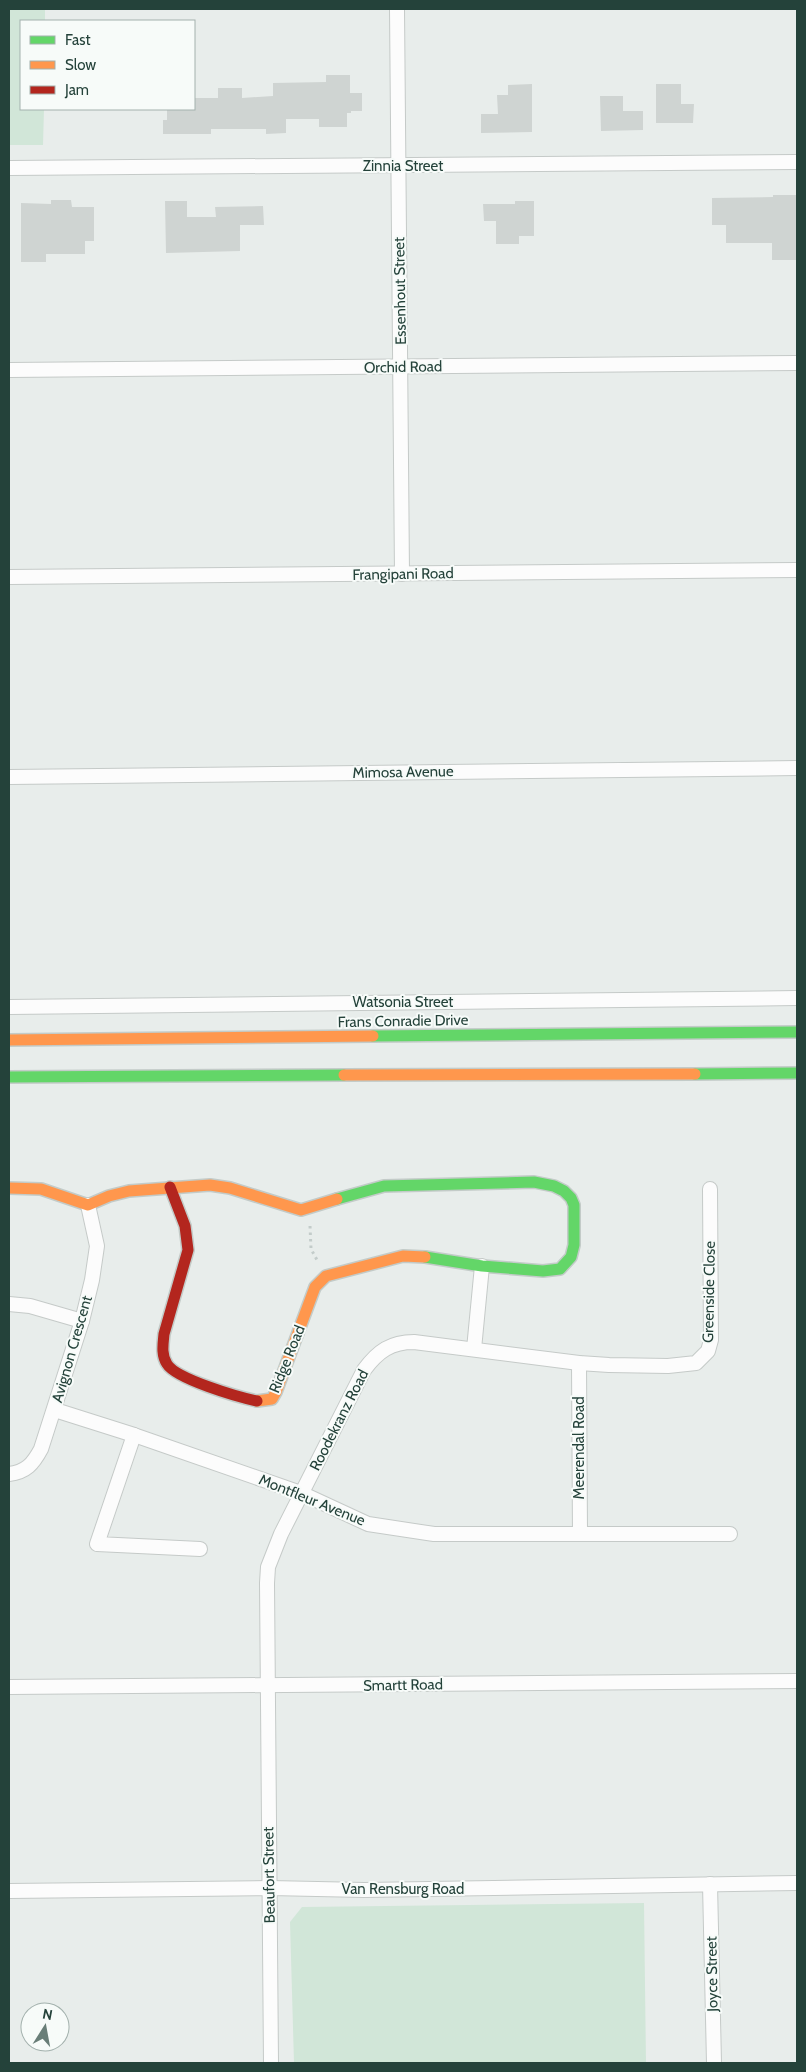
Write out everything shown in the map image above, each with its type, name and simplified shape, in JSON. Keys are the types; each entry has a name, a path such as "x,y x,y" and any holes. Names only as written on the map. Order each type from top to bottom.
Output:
{"main road":[{"name":"Frans Conradie Drive","path":"9,1040 797,1032"},
{"path":"9,1077 797,1072"},
{"path":"9,1188 41,1189 88,1205 109,1196 130,1191 210,1185 230,1188 290,1208 305,1209 384,1186 534,1182 564,1190 574,1204 574,1245 571,1257 560,1268 548,1271 482,1266 414,1255 403,1256 326,1276"},
{"name":"Ridge Road","path":"170,1187 186,1230 188,1249 162,1344 162,1355 168,1367 176,1374 246,1399 259,1402 272,1399 315,1287 326,1276"}],"street":[{"name":"Essenhout Street","path":"397,9 402,574"},
{"name":"Zinnia Street","path":"9,168 797,162"},
{"name":"Orchid Road","path":"9,370 797,363"},
{"name":"Frangipani Road","path":"9,577 797,570"},
{"name":"Mimosa Avenue","path":"9,777 797,768"},
{"name":"Watsonia Street","path":"9,1007 797,998"},
{"name":"Greenside Close","path":"579,1362 610,1366 668,1366 696,1363 703,1357 711,1340 710,1189"},
{"name":"Avignon Crescent","path":"9,1474 23,1471 35,1460 41,1449 82,1321 92,1280 97,1246 88,1205"},
{"path":"474,1350 482,1266"},
{"path":"9,1304 30,1306 82,1321"},
{"name":"Roodekranz Road","path":"267,1686 268,1567 275,1547 301,1493 364,1370 381,1351 388,1346 406,1342 579,1362"},
{"name":"Meerendal Road","path":"579,1362 580,1534"},
{"name":"Montfleur Avenue","path":"55,1410 134,1435 301,1493 368,1524 434,1534 730,1534"},
{"path":"134,1435 97,1543 200,1549"},
{"name":"Smartt Road","path":"9,1687 797,1681"},
{"name":"Beaufort Street","path":"267,1686 271,2063"},
{"name":"Joyce Street","path":"710,1884 714,2063"},
{"name":"Van Rensburg Road","path":"9,1891 270,1888 364,1890 797,1884"}],"path":[{"path":"305,1209 311,1228 311,1249 326,1276"}],"green space":[{"path":"9,9 45,9 45,20 20,20 20,110 44,110 43,145 9,145"},
{"path":"644,1903 646,2063 294,2063 290,1922 302,1907"}],"building":[{"path":"326,75 350,75 350,93 362,93 362,111 347,113 347,127 319,127 319,119 286,119 286,133 266,134 266,129 211,129 211,134 163,134 163,120 167,120 167,110 195,110 195,98 218,98 218,88 242,88 242,98 273,96 273,83 326,82"},
{"path":"532,84 532,132 481,133 481,114 498,114 497,95 508,95 508,85"},
{"path":"656,84 681,84 681,104 694,104 693,123 656,123"},
{"path":"600,96 623,96 623,111 643,111 643,130 601,131"},
{"path":"773,195 797,195 797,260 772,260 772,243 726,243 726,225 712,225 712,198 773,197"},
{"path":"51,200 71,200 72,207 94,207 94,241 85,241 85,254 46,254 46,262 21,262 21,203 51,204"},
{"path":"165,201 187,201 187,217 216,217 215,207 263,206 264,225 240,225 240,251 166,253"},
{"path":"515,201 534,201 534,236 519,236 519,244 496,244 496,221 484,221 483,204 515,204"}],"traffic: fast":[{"path":"373,1036 797,1032"},
{"path":"695,1074 797,1073"},
{"path":"9,1077 344,1075"},
{"path":"337,1199 384,1186 534,1182 554,1186 564,1191 571,1198 574,1205 574,1245 571,1257 560,1269 543,1271 482,1266 425,1257"}],"traffic: slow":[{"path":"9,1040 373,1036"},
{"path":"344,1075 695,1074"},
{"path":"9,1188 41,1189 88,1205 109,1196 129,1191 210,1185 230,1188 301,1210 337,1199"},
{"path":"257,1401 272,1399 276,1392 315,1287 326,1276 403,1256 425,1257"}],"traffic: jam":[{"path":"170,1187 185,1226 188,1250 164,1334 163,1349 165,1361 182,1376 257,1401"}]}
